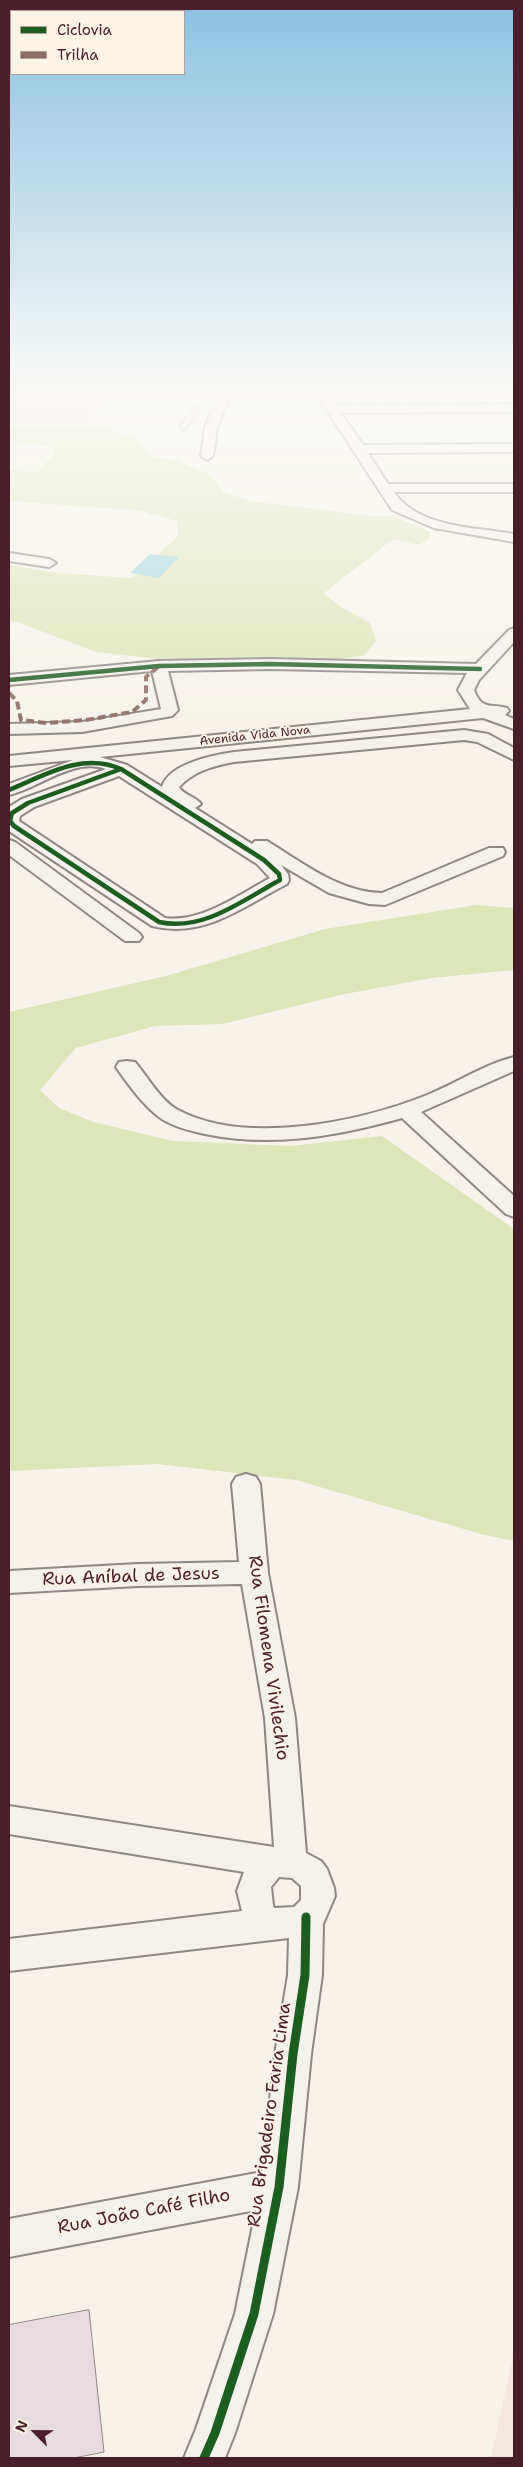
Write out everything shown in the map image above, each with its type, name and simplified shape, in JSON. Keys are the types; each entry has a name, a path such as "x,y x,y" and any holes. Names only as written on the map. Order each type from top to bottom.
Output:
{"street":[{"path":"402,510 414,518 514,538"},
{"path":"9,557 49,563"},
{"path":"9,680 159,666 270,664 476,673 514,632"},
{"path":"9,729 82,727 166,714 170,710 159,666"},
{"path":"476,673 500,714 514,724"},
{"name":"Avenida Vida Nova","path":"9,761 500,714"},
{"path":"496,852 385,899 356,898 345,894 173,793 170,786 178,777 205,762 234,757 456,735 473,735 514,755"},
{"path":"9,790 77,764 99,762 121,769 264,860 279,874 280,880 204,920 191,925 172,925 150,916 14,826 10,821 12,813 28,803 121,769"},
{"path":"9,846 132,938"},
{"path":"127,1067 169,1114 215,1130 265,1136 343,1125 406,1110 514,1063"},
{"path":"406,1110 514,1210"},
{"name":"Rua Filomena Vivilechio","path":"246,1484 254,1573 280,1718 281,1862"},
{"name":"Rua Aníbal de Jesus","path":"9,1582 138,1575 254,1573"},
{"path":"9,1820 281,1862 310,1872 317,1881 318,1901 314,1910 296,1922 265,1924 9,1955"},
{"path":"265,1924 253,1900 252,1890 255,1880 281,1862"},
{"name":"Rua Brigadeiro Faria Lima","path":"204,2458 215,2433 254,2314 280,2187 293,2054 304,1975 306,1917"},
{"name":"Rua João Café Filho","path":"9,2238 280,2187"}],"shaded area":[{"path":"514,2351 514,2458 491,2458"}],"green space":[{"path":"129,510 324,510 372,516 393,516 430,532 430,538 419,545 393,539 324,593 339,606 370,623 376,641 365,655 324,662 222,664 150,658 96,652 17,622 9,621 9,565 58,573 132,578 178,536 177,521 141,511"},
{"path":"476,905 514,908 514,970 432,978 345,994 222,1024 155,1026 76,1048 40,1090 59,1108 93,1122 173,1141 290,1146 382,1136 514,1229 514,1541 481,1534 296,1480 158,1464 9,1471 9,1012 166,976 325,929"}],"water":[{"path":"150,554 179,557 159,578 130,573"}],"building":[{"path":"89,2310 104,2452 74,2458 9,2458 9,2325"}],"marked path":[{"path":"9,693 17,701 21,720 47,723 86,720 132,712 146,700 146,677 158,667"}],"cycle path":[{"path":"9,680 159,666 270,664 480,669"},
{"path":"9,790 65,767 88,762 108,763 121,769 264,860 279,874 280,880 204,920 176,925 159,922 14,826 10,821 12,813 28,803 121,769"},
{"path":"204,2458 215,2433 254,2314 279,2187 293,2054 305,1975 306,1917"}]}
